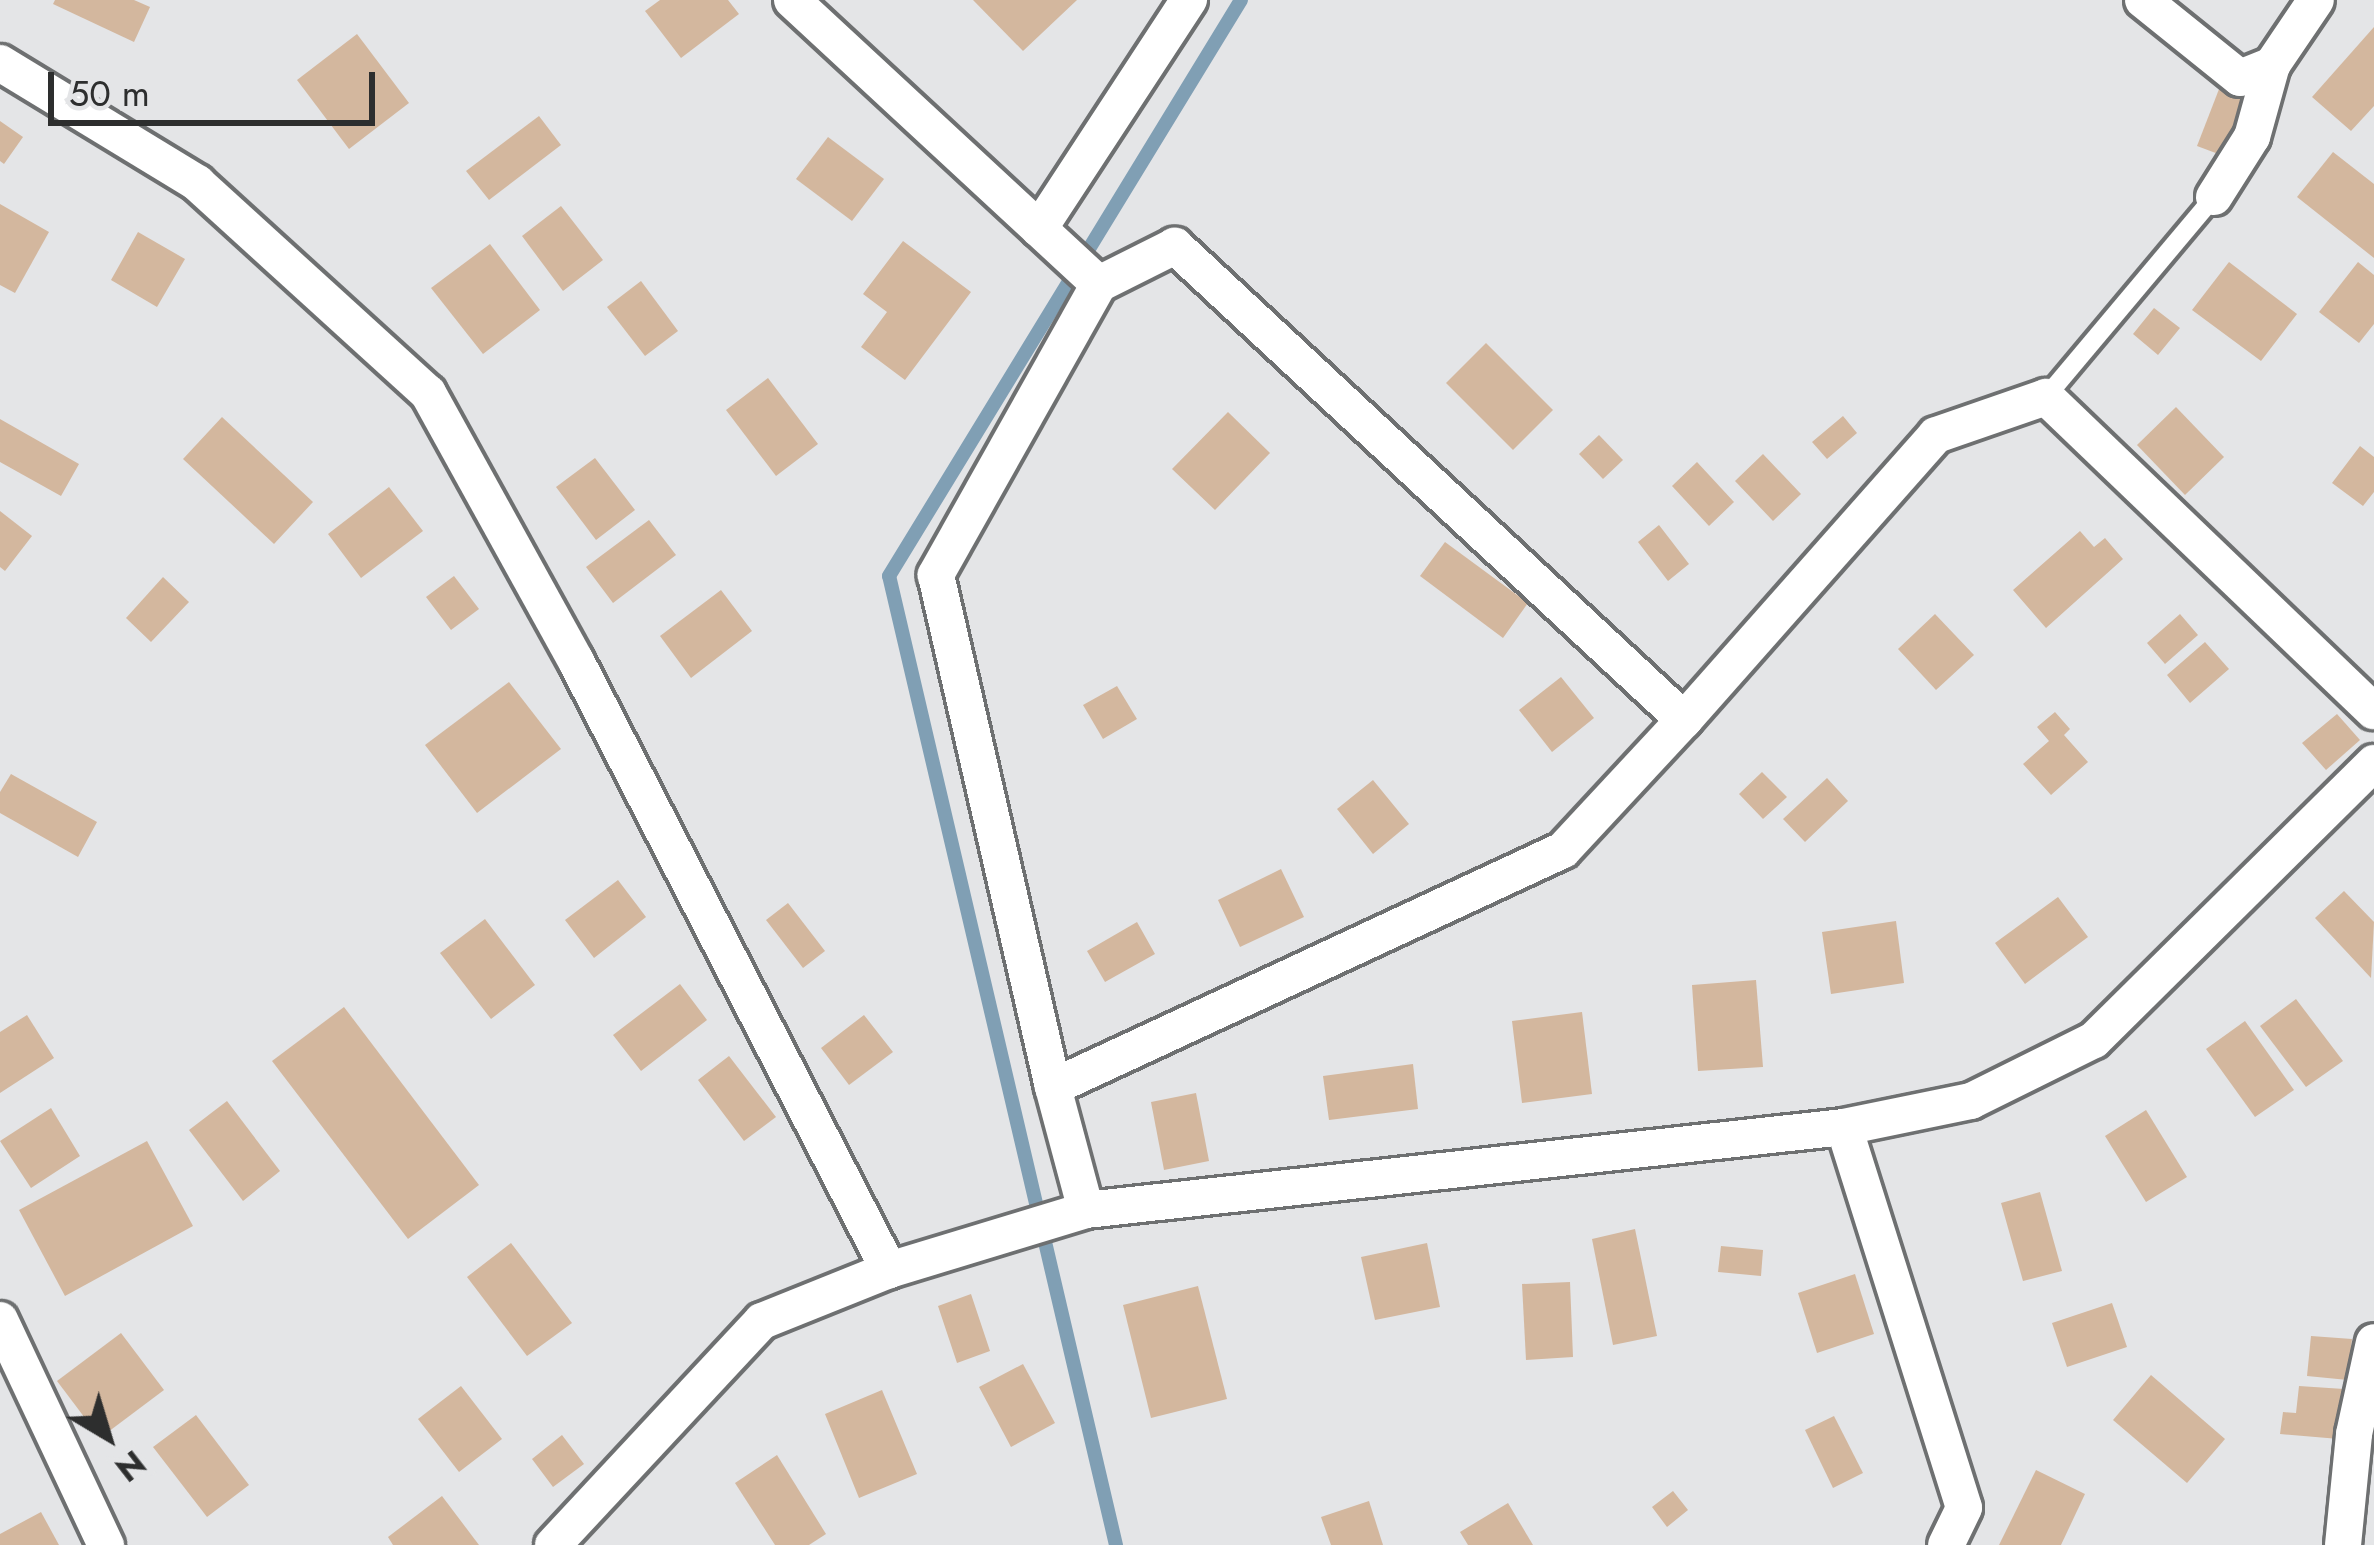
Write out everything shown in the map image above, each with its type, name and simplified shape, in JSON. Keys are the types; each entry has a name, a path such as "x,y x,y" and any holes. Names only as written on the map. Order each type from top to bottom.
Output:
{"street":[{"path":"792,0 1070,258 1175,247 1684,721"},
{"path":"1070,1215 1052,1088 936,575 1070,258 1189,0"},
{"path":"2143,0 2240,78 2272,64"},
{"path":"2214,197 2252,136 2272,64 2316,0"},
{"path":"0,63 197,183 428,393 576,661 889,1270"},
{"path":"1052,1088 1563,850 1684,721 1936,435 2047,397 2374,711"},
{"path":"554,1545 762,1322 889,1270 1070,1215 1844,1127 1970,1101 2093,1040 2374,763"},
{"path":"1844,1127 1964,1508 1946,1545"},
{"path":"0,1321 106,1545"},
{"path":"2343,1545 2354,1433 2374,1342"}],"lane":[{"path":"2047,397 2214,197"}],"building":[{"path":"55,0 134,0 150,7 134,42 53,4"},
{"path":"660,0 728,0 739,14 681,58 645,11"},
{"path":"973,0 1077,0 1023,51"},
{"path":"2374,27 2374,106 2351,131 2312,97"},
{"path":"357,34 409,103 349,149 297,80"},
{"path":"2221,84 2253,96 2229,158 2197,146"},
{"path":"539,116 561,145 489,200 466,171"},
{"path":"0,121 23,137 4,164 0,161"},
{"path":"828,137 884,179 852,221 796,179"},
{"path":"2333,152 2374,184 2374,258 2297,197"},
{"path":"0,204 49,232 15,293 0,285"},
{"path":"561,206 603,260 563,291 522,236"},
{"path":"138,232 185,259 157,307 111,280"},
{"path":"903,241 971,292 905,380 861,347 887,312 863,294"},
{"path":"490,244 540,310 483,354 431,288"},
{"path":"2229,262 2297,314 2261,361 2192,310"},
{"path":"2358,262 2374,275 2374,324 2359,343 2319,312"},
{"path":"641,281 678,331 645,356 607,307"},
{"path":"2154,308 2180,328 2158,355 2133,334"},
{"path":"1486,343 1553,410 1513,450 1446,383"},
{"path":"768,378 818,444 776,476 726,410"},
{"path":"2176,407 2224,457 2185,495 2137,445"},
{"path":"1228,412 1270,453 1215,510 1172,469"},
{"path":"1843,416 1857,433 1827,459 1812,442"},
{"path":"222,417 313,502 274,544 183,459"},
{"path":"0,419 79,464 61,496 0,462"},
{"path":"1599,435 1623,460 1603,479 1579,454"},
{"path":"2360,446 2374,457 2374,492 2363,506 2332,483"},
{"path":"1763,454 1801,494 1773,521 1735,481"},
{"path":"595,458 635,510 596,540 556,487"},
{"path":"1697,462 1734,502 1709,526 1672,486"},
{"path":"389,487 423,531 361,578 328,534"},
{"path":"0,511 32,536 5,571 0,567"},
{"path":"649,520 676,555 613,603 586,567"},
{"path":"1659,525 1689,564 1668,581 1638,542"},
{"path":"2080,531 2094,547 2105,538 2123,559 2046,628 2013,590"},
{"path":"1445,542 1528,603 1503,638 1420,576"},
{"path":"454,576 479,609 451,630 426,597"},
{"path":"163,577 189,602 151,642 126,618"},
{"path":"721,590 752,631 691,678 660,636"},
{"path":"1935,614 1974,655 1936,690 1898,649"},
{"path":"2180,614 2198,635 2165,664 2147,643"},
{"path":"2205,642 2229,669 2190,703 2167,675"},
{"path":"1561,677 1594,718 1552,752 1519,710"},
{"path":"509,682 561,749 477,813 425,745"},
{"path":"1117,686 1137,719 1103,739 1083,705"},
{"path":"2055,712 2070,729 2064,735 2088,762 2051,795 2023,764 2049,741 2037,727"},
{"path":"2337,714 2360,740 2326,770 2302,743"},
{"path":"1762,772 1787,797 1763,819 1739,794"},
{"path":"11,774 97,822 78,857 0,813 0,792"},
{"path":"1827,778 1848,801 1805,842 1783,819"},
{"path":"1373,780 1409,824 1373,854 1337,809"},
{"path":"1281,869 1304,917 1240,947 1218,900"},
{"path":"618,880 646,917 594,958 565,920"},
{"path":"2344,891 2374,922 2371,978 2315,918"},
{"path":"2058,897 2088,937 2025,984 1995,943"},
{"path":"788,903 825,951 803,968 766,920"},
{"path":"485,919 535,985 491,1019 440,953"},
{"path":"1896,921 1904,983 1831,994 1822,932"},
{"path":"1137,922 1155,954 1105,982 1087,951"},
{"path":"1756,980 1763,1067 1698,1071 1692,985"},
{"path":"680,984 707,1020 641,1071 613,1035"},
{"path":"2296,999 2343,1061 2306,1087 2260,1026"},
{"path":"344,1007 479,1185 408,1239 272,1061"},
{"path":"1582,1012 1592,1094 1522,1103 1512,1021"},
{"path":"27,1015 54,1058 0,1093 0,1032"},
{"path":"864,1015 893,1052 849,1085 821,1048"},
{"path":"2245,1021 2294,1090 2255,1117 2206,1049"},
{"path":"729,1056 776,1117 744,1141 698,1080"},
{"path":"1413,1064 1418,1109 1329,1120 1323,1076"},
{"path":"1196,1093 1209,1161 1164,1170 1151,1102"},
{"path":"227,1101 280,1171 243,1201 189,1130"},
{"path":"51,1108 80,1156 31,1188 0,1141"},
{"path":"2146,1110 2187,1177 2146,1202 2105,1136"},
{"path":"147,1141 193,1226 65,1296 19,1210"},
{"path":"2040,1192 2062,1271 2023,1281 2001,1203"},
{"path":"1635,1229 1657,1336 1613,1345 1592,1239"},
{"path":"511,1243 572,1323 527,1356 467,1277"},
{"path":"1427,1243 1440,1307 1375,1320 1361,1257"},
{"path":"1721,1246 1763,1250 1761,1276 1718,1272"},
{"path":"1855,1274 1874,1334 1817,1353 1798,1293"},
{"path":"1570,1282 1573,1357 1526,1360 1522,1284"},
{"path":"1198,1286 1227,1399 1151,1418 1123,1305"},
{"path":"971,1294 990,1351 957,1363 938,1306"},
{"path":"2112,1303 2127,1347 2067,1367 2052,1323"},
{"path":"121,1333 164,1390 100,1438 57,1381"},
{"path":"2311,1336 2352,1339 2348,1380 2307,1376"},
{"path":"1023,1364 1055,1423 1011,1447 979,1387"},
{"path":"2151,1375 2225,1439 2187,1483 2113,1420"},
{"path":"461,1386 502,1439 459,1472 418,1419"},
{"path":"2299,1386 2344,1389 2339,1439 2280,1434 2283,1412 2296,1413"},
{"path":"882,1390 917,1474 859,1498 825,1414"},
{"path":"196,1415 249,1485 207,1517 153,1447"},
{"path":"1834,1416 1863,1473 1833,1488 1805,1430"},
{"path":"562,1435 584,1464 553,1487 532,1459"},
{"path":"777,1455 826,1534 809,1545 775,1545 735,1483"},
{"path":"2036,1470 2085,1494 2061,1545 1999,1545"},
{"path":"1673,1491 1688,1510 1667,1527 1652,1507"},
{"path":"442,1496 479,1545 393,1545 388,1537"},
{"path":"1369,1501 1383,1545 1331,1545 1321,1517"},
{"path":"1508,1503 1533,1545 1468,1545 1460,1532"},
{"path":"41,1512 59,1545 0,1545 0,1534"}],"waterway":[{"path":"1116,1545 889,576 1241,0"}]}
